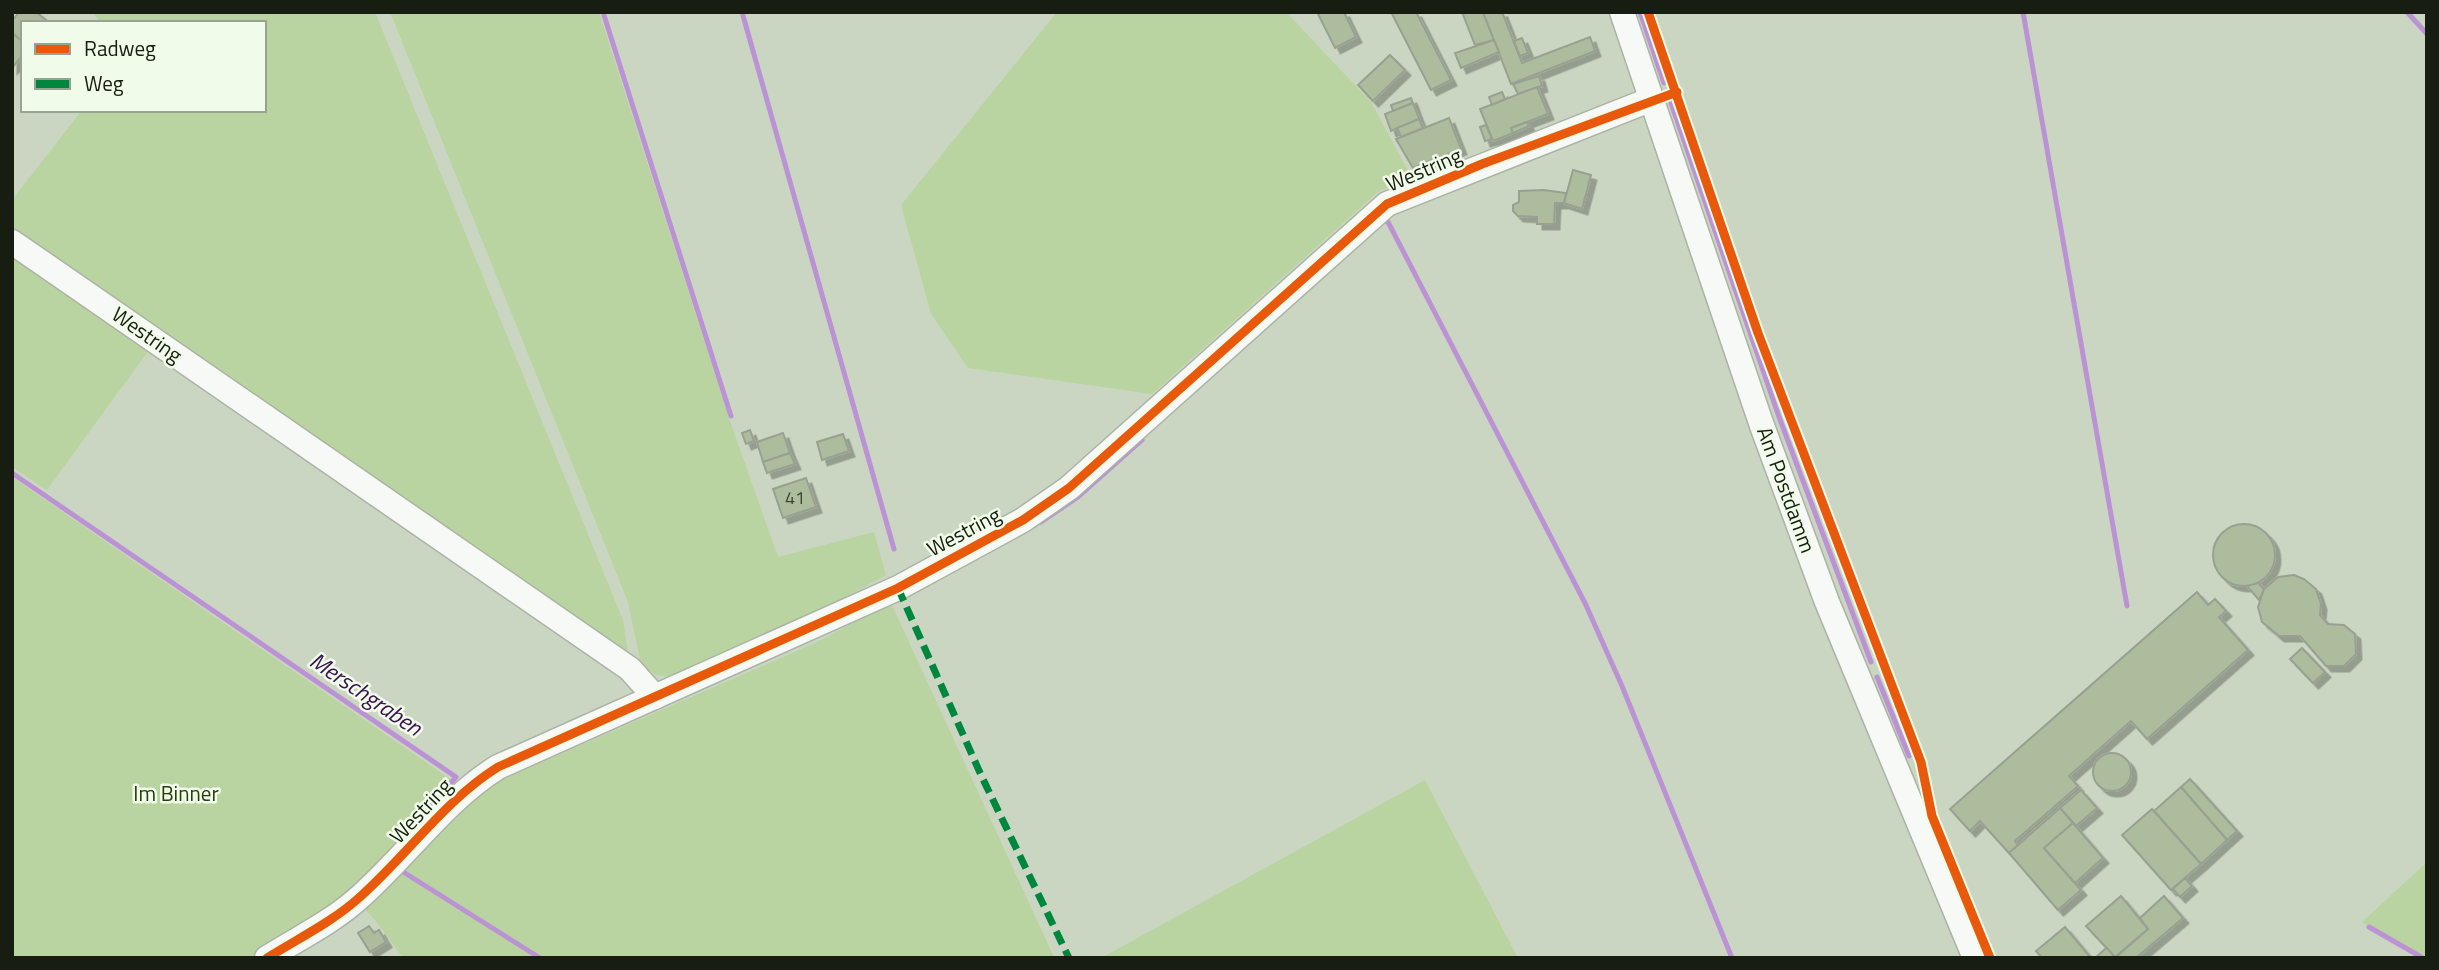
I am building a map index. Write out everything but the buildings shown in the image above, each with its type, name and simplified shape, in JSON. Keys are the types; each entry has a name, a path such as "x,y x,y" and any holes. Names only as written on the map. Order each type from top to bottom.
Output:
{"street":[{"name":"Am Postdamm","path":"1622,12 1761,423 1827,602 1975,958"},
{"name":"Westring","path":"267,958 352,904 406,853 460,794 498,767 898,588 1023,520 1069,488 1387,204 1651,99"},
{"name":"Westring","path":"12,242 630,668 655,697"}],"green space":[{"path":"92,12 375,12 623,620 629,660 12,231 12,200 80,112 266,112 266,21 99,21"},
{"path":"390,12 599,12 730,421 778,557 874,532 886,575 776,635 680,678 656,675 641,665 628,602"},
{"path":"1057,12 1286,12 1371,102 1412,178 1379,191 1152,394 968,368 931,314 901,205"},
{"path":"12,256 149,350 47,490 12,467"},
{"name":"Im Binner","path":"12,477 456,783 453,787 492,784 815,643 891,603 1053,955 1058,958 403,958 375,920 349,893 332,908 250,958 12,958"},
{"path":"1425,780 1518,958 1101,958"},
{"path":"2427,862 2427,957 2362,922"}],"waterway":[{"path":"603,12 731,416"},
{"path":"742,12 894,549"},
{"path":"1640,12 1664,83"},
{"path":"2023,12 2127,606"},
{"path":"2407,12 2427,34"},
{"path":"1671,103 1779,417 1871,662"},
{"path":"1383,222 1387,220 1585,603 1622,686 1732,958"},
{"path":"1041,522 1078,497 1142,440"},
{"name":"Merschgraben","path":"12,473 456,777 401,838"},
{"path":"1877,677 1909,756"},
{"name":"Merschgraben","path":"397,868 540,958"},
{"path":"2369,927 2423,958"}],"marked path":[{"path":"898,588 981,775 1069,958"}],"cycle path":[{"path":"1648,12 1758,333 1921,762 1932,816 1990,958"},
{"path":"267,958 351,905 461,795 498,767 898,588 1023,520 1069,488 1387,204 1482,164 1677,92"}]}
